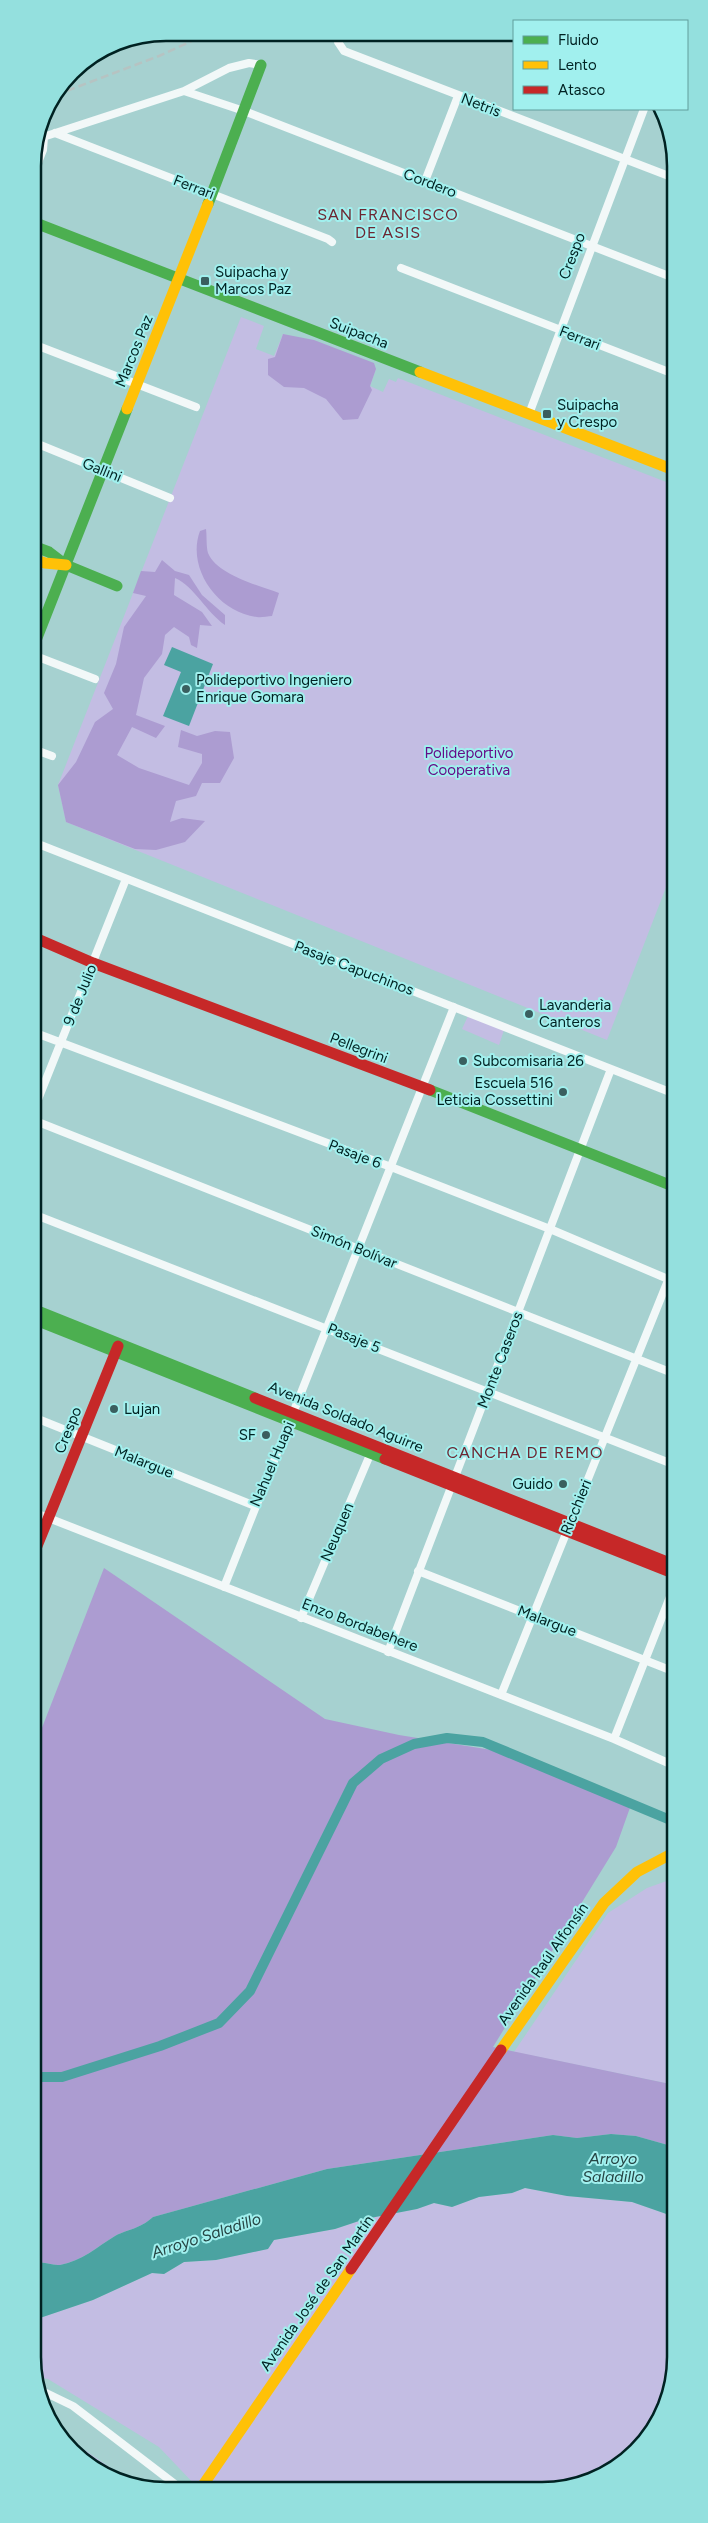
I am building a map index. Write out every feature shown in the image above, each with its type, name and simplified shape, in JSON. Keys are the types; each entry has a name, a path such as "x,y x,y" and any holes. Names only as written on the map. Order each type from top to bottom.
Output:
{"street":[{"name":"Netris","path":"338,42 344,51 667,175"},
{"path":"45,136 184,91 229,68 249,63 261,65"},
{"name":"Marcos Paz","path":"42,626 136,384 180,280 261,65"},
{"name":"Cordero","path":"184,91 244,111 667,275"},
{"path":"425,181 458,96"},
{"name":"Crespo","path":"529,414 644,110"},
{"name":"Ferrari","path":"55,133 332,242"},
{"name":"Suipacha","path":"42,226 667,467"},
{"name":"Ferrari","path":"401,268 667,371"},
{"path":"42,347 196,407"},
{"name":"Gallini","path":"42,446 170,498"},
{"path":"42,549 49,552 66,565 117,586"},
{"path":"42,562 66,565"},
{"path":"42,658 95,679"},
{"path":"42,752 52,756"},
{"name":"Pasaje Capuchinos","path":"42,845 667,1091"},
{"name":"9 de Julio","path":"42,1091 126,879"},
{"name":"Pellegrini","path":"42,941 93,963 422,1087 667,1184"},
{"name":"Nahuel Huapi","path":"224,1587 254,1506 292,1417 454,1007"},
{"name":"Pasaje 6","path":"42,1035 550,1229 666,1279"},
{"name":"Monte Caseros","path":"388,1652 611,1069"},
{"name":"Simón Bolívar","path":"42,1123 666,1371"},
{"name":"Pasaje 5","path":"42,1217 327,1327 666,1462"},
{"name":"Ricchieri","path":"501,1695 604,1437 666,1291"},
{"name":"Avenida Soldado Aguirre","path":"41,1313 117,1347 454,1482 568,1527 666,1562"},
{"name":"Avenida Soldado Aguirre","path":"41,1322 117,1347"},
{"name":"Crespo","path":"41,1536 117,1347"},
{"name":"Malargue","path":"41,1421 254,1506"},
{"name":"Neuquen","path":"301,1618 372,1449"},
{"name":"Enzo Bordabehere","path":"41,1515 501,1695 666,1762"},
{"name":"Avenida Soldado Aguirre","path":"568,1527 666,1570"},
{"name":"Malargue","path":"418,1571 666,1668"},
{"path":"614,1740 666,1606"},
{"name":"Avenida Raúl Alfonsín","path":"456,2114 604,1903 637,1872 666,1857"},
{"name":"Avenida José de San Martín","path":"205,2482 456,2114"},
{"path":"47,2394 73,2406 172,2482"}],"green space":[{"name":"Polideportivo Cooperativa","path":"241,317 264,326 256,349 274,356 283,334 376,369 370,386 383,392 389,379 396,382 398,378 667,482 667,886 607,1040 66,822 58,785"},
{"path":"468,1016 504,1030 499,1045 462,1029"},
{"path":"666,1881 666,2083 514,2052 608,1913 647,1888"},
{"path":"525,2188 567,2196 632,2202 666,2214 666,2365 660,2397 646,2426 630,2445 611,2461 582,2475 558,2481 542,2482 192,2482 159,2447 48,2379 43,2378 41,2357 41,2318 93,2300 152,2273 164,2274 184,2262 216,2260 267,2249 274,2240 335,2229 365,2219 417,2209 434,2203 452,2207 479,2197 512,2193"},
{"path":"80,2447 113,2470 90,2456"}],"shaded area":[{"path":"283,334 314,340 374,363 376,369 370,386 372,390 358,419 343,420 326,399 304,388 284,387 268,375 268,359 275,357"},
{"path":"206,529 208,553 220,568 240,579 279,593 272,616 259,617 243,614 218,598 202,573 198,559 197,545 200,531"},
{"path":"162,560 175,571 189,575 202,595 225,615 225,625 218,620 189,587 175,578 174,595 202,612 212,626 200,625 197,648 191,645 189,637 174,627 165,635 162,654 144,678 136,715 165,726 156,738 132,727 117,755 139,768 189,785 202,763 202,754 178,747 181,730 197,736 215,731 230,732 234,758 220,783 202,783 196,796 176,801 170,822 182,818 205,821 185,842 156,850 135,849 66,822 58,785 76,762 95,722 113,709 104,693 116,664 124,627 146,596 133,593 141,571 155,572"},
{"path":"104,1568 325,1719 399,1735 504,1752 632,1802 616,1847 493,2047 666,2083 666,2144 636,2136 611,2134 577,2138 553,2135 327,2169 153,2217 68,2263 60,2265 41,2263 41,1730"}],"water":[{"path":"172,647 213,664 189,726 163,716 181,672 164,665"},
{"name":"Arroyo Saladillo","path":"611,2134 636,2136 666,2144 666,2214 632,2202 567,2196 525,2188 512,2193 479,2197 452,2207 434,2203 417,2209 365,2219 335,2229 274,2240 268,2249 216,2260 184,2262 164,2274 152,2273 93,2300 41,2318 41,2263 60,2265 68,2263 89,2253 120,2233 138,2227 153,2217 327,2169 553,2135 577,2138"}],"waterway":[{"path":"41,2077 62,2077 160,2046 219,2023 250,1991 353,1783 381,1759 414,1744 447,1738 483,1742 666,1818"}],"railway":[{"path":"67,91 159,56 190,42"}],"traffic: fast":[{"path":"208,204 261,65"},
{"path":"42,225 420,372"},
{"path":"42,626 127,409"},
{"path":"42,549 49,552 66,565 117,586"},
{"path":"430,1090 667,1184"},
{"path":"41,1312 255,1398"},
{"path":"41,1322 385,1459"}],"traffic: slow":[{"path":"127,409 208,204"},
{"path":"420,372 667,467"},
{"path":"42,562 66,565"},
{"path":"501,2050 604,1903 637,1872 666,1857"},
{"path":"205,2482 351,2269"}],"traffic: jam":[{"path":"42,941 93,963 430,1090"},
{"path":"41,1535 118,1346"},
{"path":"255,1398 666,1562"},
{"path":"385,1459 666,1571"},
{"path":"351,2269 501,2050"}],"place":[{"name":"Suipacha y Marcos Paz","path":"205,281"},
{"name":"Suipacha y Crespo","path":"547,414"},
{"name":"Polideportivo Ingeniero Enrique Gomara","path":"186,689"},
{"name":"Lavanderìa Canteros","path":"529,1014"},
{"name":"Subcomisaria 26","path":"463,1061"},
{"name":"Escuela 516 Leticia Cossettini","path":"563,1092"},
{"name":"Lujan","path":"114,1409"},
{"name":"SF","path":"266,1435"},
{"name":"Guido","path":"563,1484"}],"district":[{"name":"SAN FRANCISCO DE ASIS","path":"388,223"},
{"name":"CANCHA DE REMO","path":"525,1452"}]}
